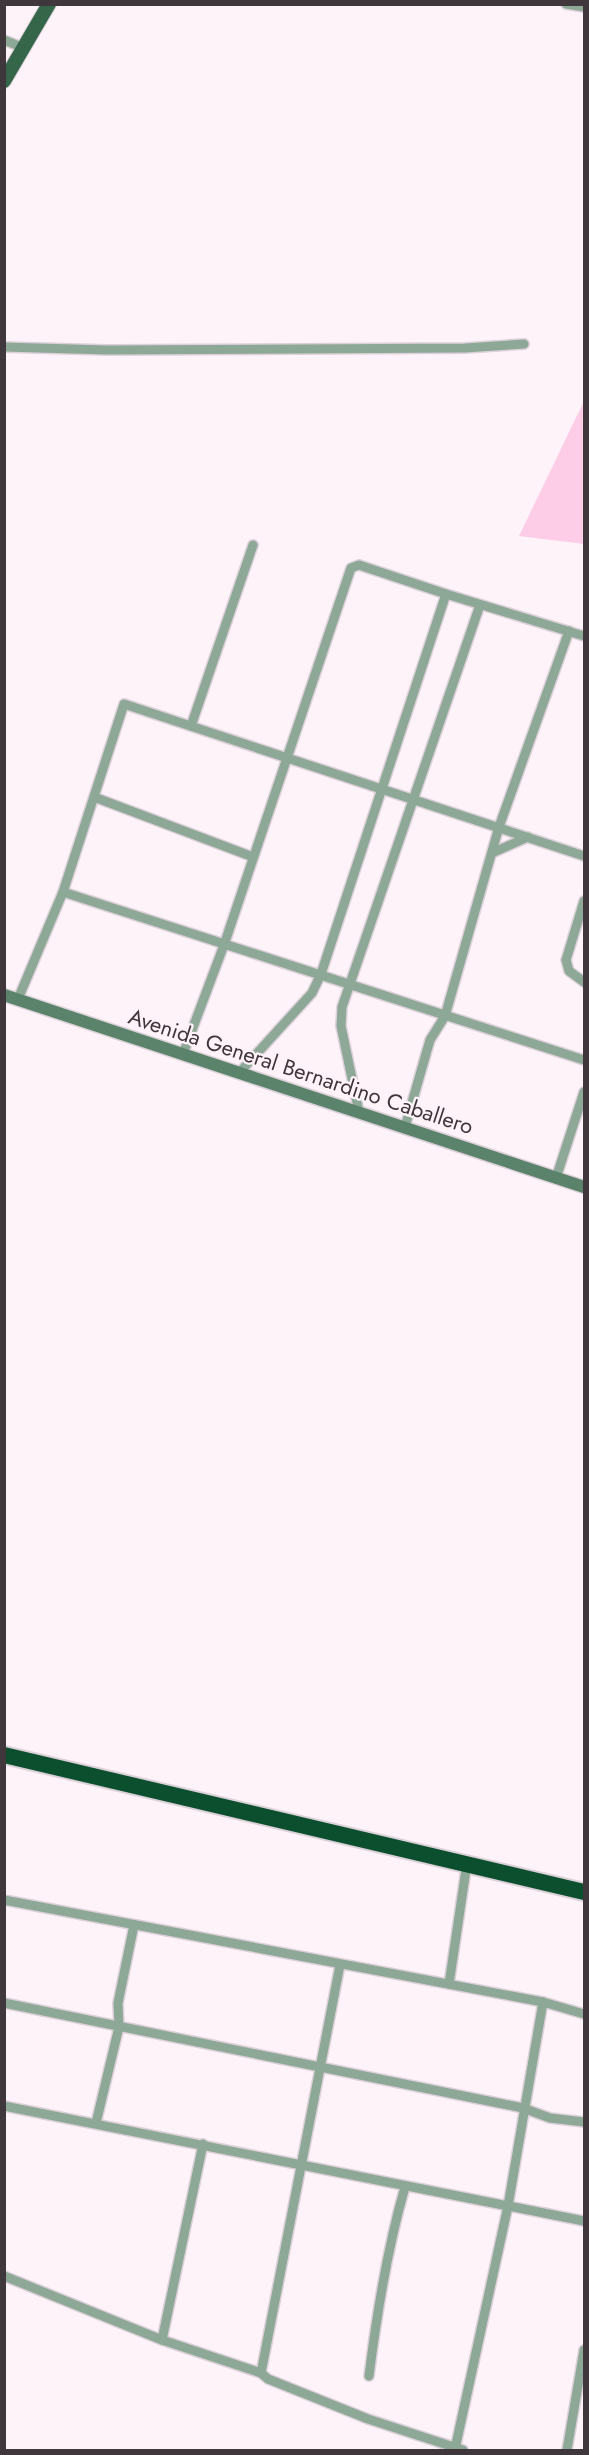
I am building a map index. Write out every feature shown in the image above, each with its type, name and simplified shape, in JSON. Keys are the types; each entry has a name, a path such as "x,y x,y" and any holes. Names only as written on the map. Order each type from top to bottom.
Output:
{"highway":[{"path":"4,1755 585,1892"}],"main road":[{"path":"4,81 50,4"},
{"name":"Avenida General Bernardino Caballero","path":"4,995 585,1187"}],"street":[{"path":"566,4 585,7"},
{"path":"4,40 24,48"},
{"path":"4,347 107,350 454,348 524,344"},
{"path":"191,726 253,545"},
{"path":"183,1054 224,945 351,568 360,565 480,605 585,636"},
{"path":"239,1073 312,993 321,974 446,594"},
{"path":"359,1112 341,1026 342,1007 348,983 480,605"},
{"path":"405,1127 430,1040 445,1016 499,827 569,631"},
{"path":"18,999 63,892 124,704 585,856"},
{"path":"94,797 253,857"},
{"path":"492,853 528,837"},
{"path":"63,892 585,1060"},
{"path":"585,902 566,960 569,971 585,982"},
{"path":"556,1178 585,1092"},
{"path":"449,1984 467,1863"},
{"path":"4,1900 543,2002 585,2014"},
{"path":"96,2123 119,2027 118,2003 134,1925"},
{"path":"261,2373 340,1965"},
{"path":"4,2276 162,2340 261,2373 268,2379 368,2419 459,2450 508,2206 543,2002"},
{"path":"4,2003 321,2065 523,2108 550,2118 585,2122"},
{"path":"4,2106 585,2221"},
{"path":"162,2340 202,2144"},
{"path":"369,2376 377,2310 392,2232 405,2187"},
{"path":"567,2451 585,2350"}],"shaded area":[{"path":"584,401 584,544 519,536"}]}
